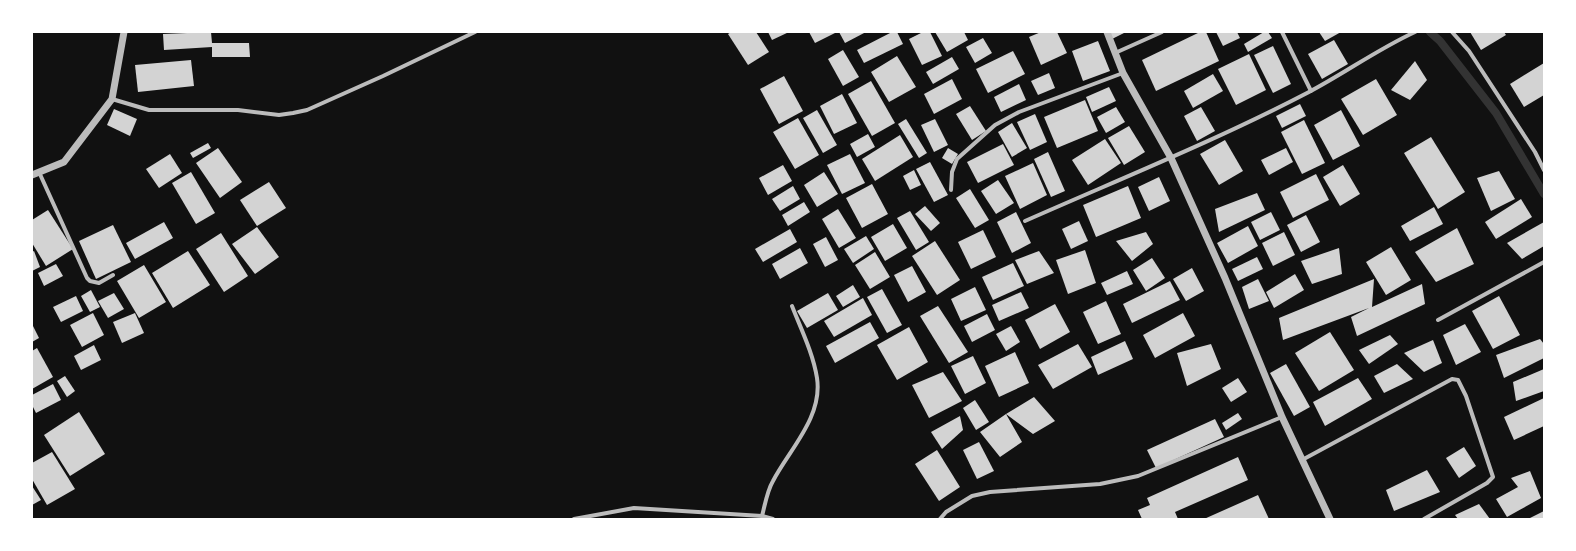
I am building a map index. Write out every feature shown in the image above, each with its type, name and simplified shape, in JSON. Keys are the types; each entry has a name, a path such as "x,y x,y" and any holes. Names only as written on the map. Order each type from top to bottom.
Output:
{"street":[{"path":"32,175 64,162 112,99 124,32"},
{"path":"112,99 149,110 238,110 279,115 293,113 307,110 475,32"},
{"path":"1107,32 1123,73 1171,158 1225,278 1282,417 1330,519"},
{"path":"1115,53 1162,32"},
{"path":"1282,32 1311,91"},
{"path":"1025,221 1171,158 1311,91 1394,41 1415,32"},
{"path":"1452,32 1469,51 1535,152 1544,170"},
{"path":"951,190 952,172 957,159 995,125 1019,112 1123,73"},
{"path":"39,172 87,278 90,281 99,283 113,275"},
{"path":"1438,320 1544,262"},
{"path":"762,516 772,482 807,425 815,403 817,380 812,357 792,306"},
{"path":"1302,460 1452,379 1458,380 1466,396 1492,477 1487,482 1424,519"},
{"path":"940,519 946,512 972,496 990,492 1100,484 1138,476 1282,417"},
{"path":"574,519 634,508 762,516 773,519"}],"building":[{"path":"211,32 212,43 249,43 250,57 212,57 212,47 164,50 163,34"},
{"path":"731,32 756,32 769,52 748,65 728,34"},
{"path":"768,32 789,32 772,40"},
{"path":"809,32 835,32 835,33 815,43"},
{"path":"839,32 866,32 845,43"},
{"path":"892,32 897,32 903,44 864,63 857,50"},
{"path":"923,32 930,32 942,56 922,65 909,39"},
{"path":"935,32 964,32 968,40 947,52"},
{"path":"1041,32 1057,32 1067,53 1041,65 1029,37"},
{"path":"1109,32 1126,32 1112,39"},
{"path":"1200,32 1206,32 1219,61 1156,91 1142,60"},
{"path":"1216,32 1237,32 1240,38 1223,46"},
{"path":"1264,32 1268,32 1272,38 1248,52 1244,44"},
{"path":"1319,32 1341,32 1325,41"},
{"path":"1470,32 1504,32 1506,35 1481,50"},
{"path":"983,38 992,53 975,63 966,47"},
{"path":"1334,40 1348,64 1322,79 1308,54"},
{"path":"1098,41 1110,71 1083,81 1072,51"},
{"path":"1273,46 1291,84 1273,93 1254,55"},
{"path":"843,50 859,77 843,86 828,59"},
{"path":"1013,51 1025,74 988,93 976,69"},
{"path":"1249,54 1266,90 1236,105 1218,69"},
{"path":"897,56 916,87 889,102 871,72"},
{"path":"952,57 959,69 933,84 926,72"},
{"path":"191,60 194,86 138,92 135,65"},
{"path":"1415,61 1427,80 1410,100 1391,90"},
{"path":"1544,63 1544,95 1524,107 1510,84"},
{"path":"1049,73 1055,88 1038,95 1031,81"},
{"path":"1213,74 1223,91 1193,108 1184,91"},
{"path":"784,76 803,111 779,124 760,89"},
{"path":"952,79 962,99 934,114 924,94"},
{"path":"1376,79 1397,115 1363,135 1341,99"},
{"path":"871,81 895,123 872,136 848,94"},
{"path":"1019,84 1026,100 1001,112 994,97"},
{"path":"1109,87 1116,101 1092,112 1086,97"},
{"path":"842,94 857,123 834,134 820,106"},
{"path":"1085,100 1098,131 1057,148 1044,117"},
{"path":"1300,104 1306,116 1282,128 1276,116"},
{"path":"970,106 986,131 972,140 956,114"},
{"path":"1116,107 1125,122 1106,133 1097,117"},
{"path":"1201,107 1215,131 1197,141 1184,116"},
{"path":"114,109 137,119 130,136 107,125"},
{"path":"817,110 837,145 823,153 803,118"},
{"path":"1341,110 1360,146 1333,160 1314,125"},
{"path":"1035,114 1047,142 1030,150 1017,122"},
{"path":"798,118 819,155 795,169 773,132"},
{"path":"906,119 927,153 919,158 898,124"},
{"path":"935,119 948,145 934,152 921,125"},
{"path":"1304,120 1325,163 1302,174 1281,132"},
{"path":"1012,123 1027,148 1012,157 998,132"},
{"path":"1129,126 1145,152 1124,165 1108,138"},
{"path":"868,134 875,147 857,157 850,144"},
{"path":"900,135 913,157 875,181 862,159"},
{"path":"1431,137 1465,192 1438,209 1404,153"},
{"path":"1105,139 1121,163 1088,185 1072,160"},
{"path":"1225,140 1243,171 1219,185 1200,154"},
{"path":"208,143 211,148 193,158 190,153"},
{"path":"1003,144 1014,165 978,183 967,162"},
{"path":"218,148 242,182 220,198 196,163"},
{"path":"948,148 958,154 952,164 942,158"},
{"path":"1286,148 1293,162 1269,175 1261,160"},
{"path":"1048,152 1065,191 1051,197 1034,159"},
{"path":"170,154 182,173 159,188 146,169"},
{"path":"850,154 865,183 842,194 827,165"},
{"path":"930,162 948,195 934,202 916,169"},
{"path":"1033,163 1047,195 1020,209 1005,176"},
{"path":"783,165 792,181 768,195 759,178"},
{"path":"1343,165 1360,194 1340,206 1323,177"},
{"path":"914,170 921,185 910,190 903,176"},
{"path":"1499,171 1515,199 1491,211 1477,178"},
{"path":"191,172 215,213 196,224 172,183"},
{"path":"824,172 838,194 817,207 804,185"},
{"path":"1316,174 1329,200 1293,218 1280,192"},
{"path":"1159,177 1170,201 1149,211 1138,187"},
{"path":"998,180 1014,203 996,214 981,191"},
{"path":"269,182 286,208 257,226 240,200"},
{"path":"872,184 888,214 862,228 846,198"},
{"path":"793,186 800,199 780,211 772,199"},
{"path":"1128,186 1141,218 1096,237 1083,205"},
{"path":"970,189 989,220 975,228 956,198"},
{"path":"1257,193 1265,210 1219,232 1215,209"},
{"path":"1521,199 1532,217 1496,239 1485,222"},
{"path":"804,202 810,212 788,226 782,215"},
{"path":"925,206 940,223 931,231 915,214"},
{"path":"1434,207 1443,224 1410,241 1401,226"},
{"path":"838,209 856,238 839,248 822,219"},
{"path":"48,210 73,249 46,266 32,243 32,220"},
{"path":"910,211 929,242 916,250 897,218"},
{"path":"1016,212 1031,243 1012,253 997,222"},
{"path":"1271,212 1280,230 1260,240 1251,222"},
{"path":"1306,215 1320,242 1301,252 1287,225"},
{"path":"1079,221 1088,241 1071,249 1062,229"},
{"path":"164,222 173,238 135,259 126,243"},
{"path":"1544,222 1544,246 1522,259 1507,243"},
{"path":"893,224 907,248 885,261 871,237"},
{"path":"113,225 131,262 96,279 79,241"},
{"path":"1248,226 1258,246 1228,263 1217,243"},
{"path":"257,227 279,257 255,274 232,244"},
{"path":"1457,228 1474,264 1436,282 1415,252"},
{"path":"790,229 797,242 763,262 755,249"},
{"path":"983,230 996,257 971,269 958,242"},
{"path":"1146,232 1153,244 1132,261 1116,241"},
{"path":"1284,232 1295,255 1273,266 1262,243"},
{"path":"221,233 248,276 224,292 196,249"},
{"path":"866,236 874,249 853,263 844,249"},
{"path":"826,237 838,260 825,267 813,244"},
{"path":"935,241 960,280 937,295 912,256"},
{"path":"1391,247 1411,280 1386,295 1366,262"},
{"path":"800,248 808,263 780,279 772,264"},
{"path":"1339,248 1342,274 1312,284 1301,261"},
{"path":"1085,250 1096,283 1068,294 1056,260"},
{"path":"34,251 40,267 32,271 32,252"},
{"path":"188,251 210,285 173,308 152,273"},
{"path":"1039,251 1054,273 1027,284 1015,260"},
{"path":"875,252 890,277 870,289 855,265"},
{"path":"1257,257 1263,269 1238,281 1232,269"},
{"path":"1152,258 1165,278 1146,291 1133,270"},
{"path":"1013,263 1024,286 993,300 982,277"},
{"path":"56,264 63,276 44,286 38,273"},
{"path":"144,265 166,302 139,318 117,281"},
{"path":"912,266 926,292 908,302 894,275"},
{"path":"1192,268 1204,291 1186,301 1173,279"},
{"path":"1127,271 1133,284 1107,295 1101,283"},
{"path":"1295,274 1304,290 1274,308 1266,292"},
{"path":"1258,279 1269,301 1249,309 1242,287"},
{"path":"1374,279 1372,307 1422,284 1425,304 1357,336 1351,317 1369,308 1283,340 1279,318"},
{"path":"1170,281 1180,300 1132,323 1123,304"},
{"path":"853,285 860,297 843,307 836,296"},
{"path":"975,287 986,310 961,321 951,299"},
{"path":"882,289 902,325 887,333 867,297"},
{"path":"91,290 100,307 90,312 81,296"},
{"path":"1021,292 1029,308 999,321 992,305"},
{"path":"114,293 124,309 108,318 98,301"},
{"path":"828,293 838,310 807,328 797,311"},
{"path":"76,296 83,311 61,322 53,307"},
{"path":"1499,296 1520,335 1493,349 1472,311"},
{"path":"863,298 872,315 834,337 824,321"},
{"path":"1106,301 1121,334 1098,344 1083,312"},
{"path":"1055,304 1070,332 1040,349 1025,320"},
{"path":"938,306 968,352 949,363 920,316"},
{"path":"93,313 104,335 82,347 70,325"},
{"path":"135,313 144,333 122,343 113,322"},
{"path":"1183,313 1195,336 1155,358 1143,335"},
{"path":"987,314 995,330 972,342 964,326"},
{"path":"870,322 879,338 835,363 826,346"},
{"path":"32,324 39,338 32,342"},
{"path":"1465,324 1481,352 1456,365 1443,335"},
{"path":"1011,326 1020,342 1006,351 996,334"},
{"path":"909,327 928,362 897,380 877,345"},
{"path":"1330,332 1354,370 1319,391 1295,353"},
{"path":"1390,335 1398,344 1369,364 1359,350"},
{"path":"1540,339 1544,344 1544,358 1504,378 1496,355"},
{"path":"1433,340 1442,363 1424,372 1404,353"},
{"path":"1125,341 1133,359 1098,375 1091,357"},
{"path":"1078,344 1092,367 1053,389 1038,365"},
{"path":"1211,344 1221,369 1187,386 1177,353"},
{"path":"94,345 101,360 81,370 74,356"},
{"path":"37,348 53,377 32,389 32,351"},
{"path":"1015,352 1029,383 999,397 985,366"},
{"path":"973,356 986,383 965,394 951,366"},
{"path":"1286,364 1310,407 1294,416 1270,373"},
{"path":"1397,364 1413,379 1384,393 1374,376"},
{"path":"1544,369 1544,391 1516,401 1513,382"},
{"path":"943,372 962,401 929,418 912,385"},
{"path":"65,376 75,391 67,397 57,381"},
{"path":"1238,378 1247,392 1231,402 1222,388"},
{"path":"1358,378 1372,399 1325,426 1313,402"},
{"path":"53,384 61,400 36,413 32,405 32,395"},
{"path":"1034,397 1055,421 1033,434 1006,414"},
{"path":"1544,398 1544,426 1514,440 1504,417"},
{"path":"975,400 989,422 976,430 963,408"},
{"path":"79,412 105,454 70,476 44,435"},
{"path":"1238,413 1242,419 1226,430 1222,423"},
{"path":"1006,414 1022,442 1000,457 980,432"},
{"path":"960,416 963,430 942,449 931,432"},
{"path":"1215,419 1224,437 1156,468 1147,450"},
{"path":"979,442 994,471 977,479 963,450"},
{"path":"1464,447 1476,466 1459,478 1446,458"},
{"path":"937,450 960,487 939,501 915,464"},
{"path":"52,452 75,489 47,505 32,479 32,463"},
{"path":"1238,457 1248,480 1175,512 1178,519 1142,519 1138,510 1150,505 1147,498"},
{"path":"1427,470 1440,492 1394,511 1386,490"},
{"path":"1530,471 1541,498 1507,517 1496,499 1518,487 1511,478"},
{"path":"32,486 41,500 32,505"},
{"path":"1258,495 1269,519 1204,519"},
{"path":"1479,504 1490,519 1458,519 1455,515"},
{"path":"1544,511 1544,519 1528,519"}],"waterway":[{"path":"1430,32 1440,41 1496,113 1544,194"}]}
